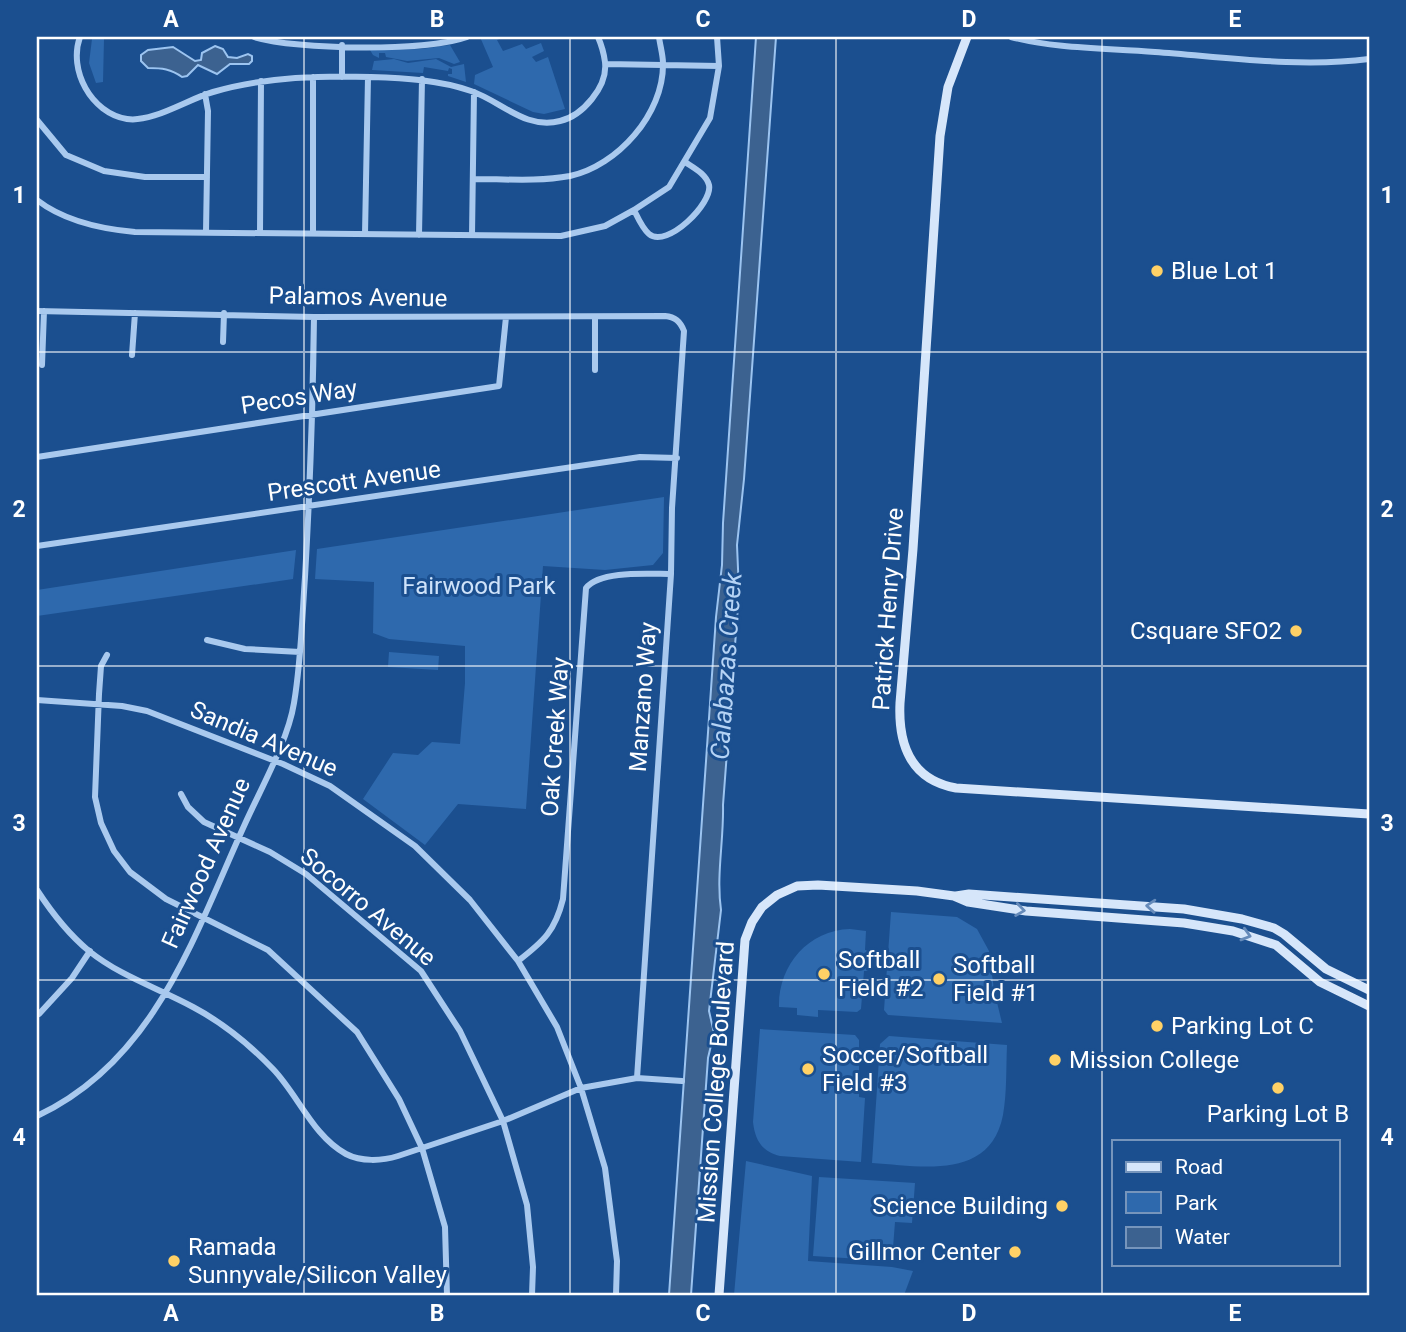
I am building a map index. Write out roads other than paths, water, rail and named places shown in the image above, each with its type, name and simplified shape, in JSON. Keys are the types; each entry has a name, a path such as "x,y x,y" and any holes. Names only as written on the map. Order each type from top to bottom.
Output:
{"street":[{"path":"80,37 77,69 81,82 94,99 125,119 140,119 205,94 261,81 368,77 422,79 474,92 524,118 541,123 560,121 578,114 588,104 603,79 606,64 598,37"},
{"path":"254,37 342,46 458,40 467,37"},
{"path":"315,37 315,45"},
{"path":"368,46 369,37"},
{"path":"473,179 555,178 589,171 621,150 645,121 659,88 663,65 659,37"},
{"path":"37,200 52,211 104,229 135,232 561,236 605,226 669,187 685,162 710,118 719,66 716,37"},
{"name":"Patrick Henry Drive","path":"967,37 948,88 940,136 913,549 900,703 900,727 907,754 925,775 956,788 1369,814"},
{"path":"1010,37 1048,45 1270,60 1325,62 1369,59"},
{"path":"342,46 342,77"},
{"path":"606,64 719,66"},
{"path":"313,77 313,233"},
{"path":"365,234 368,77"},
{"path":"419,235 422,79"},
{"path":"260,233 261,81"},
{"path":"472,235 474,92"},
{"path":"205,94 208,111 206,232"},
{"path":"37,120 66,155 104,171 145,177 207,177"},
{"path":"634,210 640,223 655,237 671,234 682,227 708,197 710,189 704,176 685,162"},
{"path":"41,311 42,365"},
{"name":"Palamos Avenue","path":"41,311 314,317 665,316 678,321"},
{"path":"132,355 135,313"},
{"path":"223,342 224,313"},
{"name":"Fairwood Avenue","path":"37,1116 85,1087 149,1022 204,916 292,714 300,652 310,507 314,317"},
{"name":"Pecos Way","path":"37,457 499,386 506,317"},
{"path":"595,317 595,370"},
{"name":"Manzano Way","path":"637,1078 671,574 672,508 684,331 678,321"},
{"name":"Prescott Avenue","path":"37,547 640,457 677,458"},
{"name":"Oak Creek Way","path":"518,961 554,928 563,899 586,588 593,581 620,575 671,574"},
{"path":"207,640 245,649 300,652"},
{"path":"107,655 101,666 98,704 96,797 101,823 114,851 130,872 166,899 268,950 357,1032 399,1099 422,1148 445,1227 447,1295"},
{"name":"Sandia Avenue","path":"37,700 147,711 274,760 330,786 415,846 470,900 518,961 557,1027 581,1088 605,1168 617,1261 616,1295"},
{"name":"Socorro Avenue","path":"181,794 188,807 204,822 270,852 306,874 421,971 460,1031 503,1121 527,1205 533,1267 532,1295"},
{"name":"Mission College Boulevard","path":"719,1295 744,948 747,933 756,914 777,895 797,886 808,885 1174,908 1242,919 1274,928 1326,969 1369,990"},
{"path":"37,890 61,925 90,951 124,974 166,993 224,1025 250,1047 275,1071 322,1134 347,1155 383,1160 503,1121 581,1088 637,1078 681,1081"},
{"name":"Mission College Boulevard","path":"954,896 968,902 1026,911 1184,923 1233,931 1276,945 1320,982 1369,1006"},
{"path":"39,1014 72,978 90,951"}],"water":[{"name":"Calabazas Creek","path":"756,37 776,37 737,545 739,592 723,805 719,884 721,910 709,1011 714,1033 708,1058 691,1295 669,1295 716,617 722,565"},
{"path":"215,46 223,49 228,57 237,58 248,54 252,56 252,61 249,64 230,64 217,74 198,65 187,76 182,77 166,69 148,68 141,61 141,55 148,50 173,47 195,61 201,60 202,53"}],"place":[{"name":"Blue Lot 1","path":"1157,271"},
{"name":"Csquare SFO2","path":"1296,631"},
{"name":"Softball Field #2","path":"824,974"},
{"name":"Softball Field #1","path":"939,979"},
{"name":"Parking Lot C","path":"1157,1026"},
{"name":"Mission College","path":"1055,1060"},
{"name":"Soccer/Softball Field #3","path":"808,1069"},
{"name":"Parking Lot B","path":"1278,1088"},
{"name":"Science Building","path":"1062,1206"},
{"name":"Gillmor Center","path":"1015,1252"},
{"name":"Ramada Sunnyvale/Silicon Valley","path":"174,1261"}],"park label":[{"name":"Fairwood Park","path":"479,586"}]}
